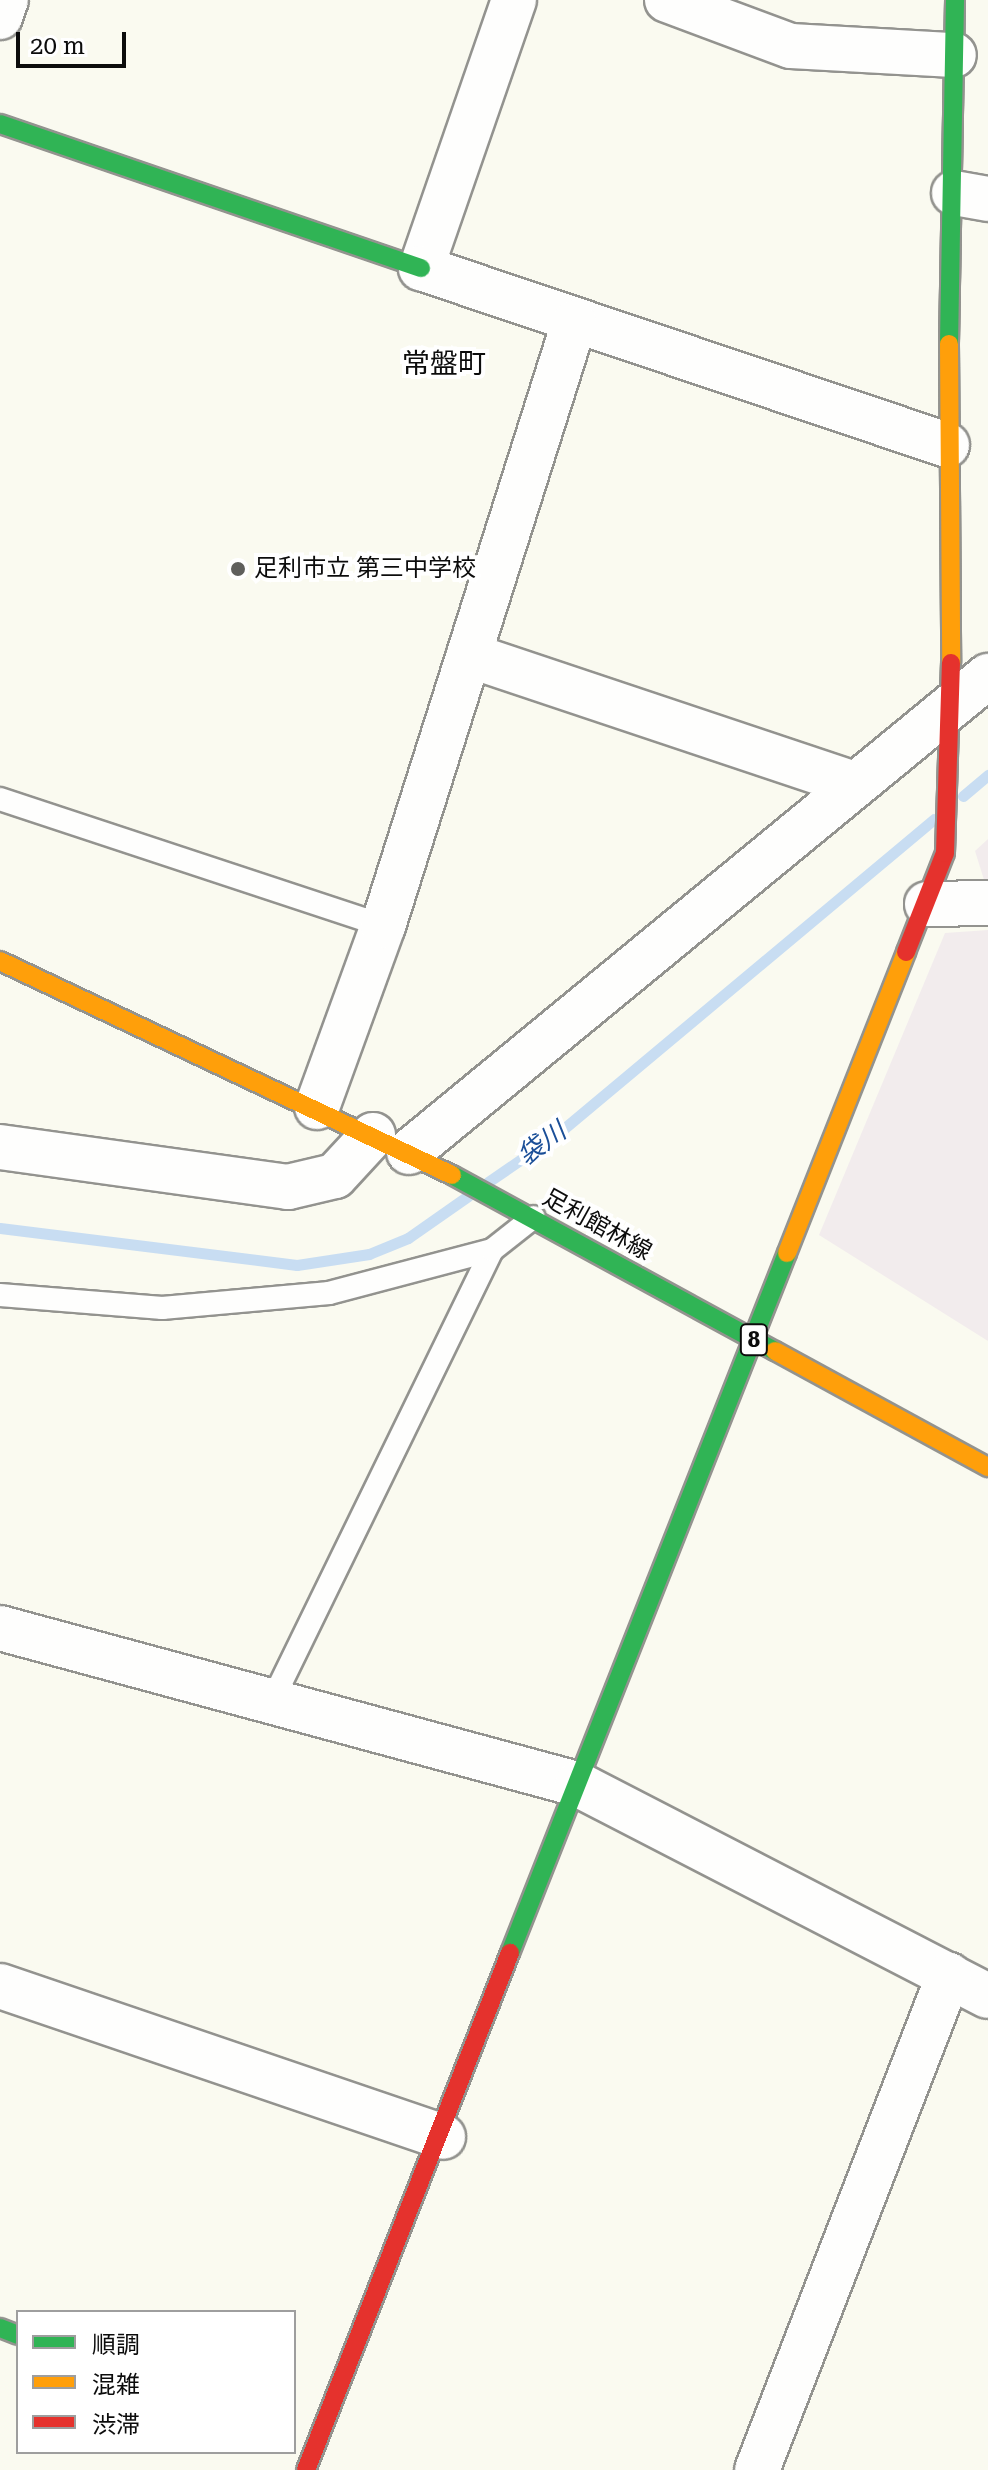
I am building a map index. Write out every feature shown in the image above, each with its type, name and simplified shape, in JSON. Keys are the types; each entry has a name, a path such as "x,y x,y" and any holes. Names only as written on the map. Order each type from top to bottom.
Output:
{"street":[{"path":"0,17 6,0"},
{"path":"421,268 514,0"},
{"path":"667,0 791,46 954,55"},
{"path":"334,2470 304,2460 443,2137 749,1337 927,904 945,853 952,726 947,445 971,196 954,55 955,0"},
{"path":"0,124 574,323 947,445"},
{"path":"317,1107 383,926 574,323"},
{"path":"469,655 854,784"},
{"path":"0,1147 288,1187 335,1176 402,1149 854,784 952,726 988,676"},
{"path":"927,904 988,903"},
{"name":"足利館林線","path":"0,961 317,1107 528,1213 988,1467"},
{"path":"0,1628 577,1784 988,1996"},
{"path":"757,2470 949,1975"},
{"path":"0,1986 443,2137"}],"lane":[{"path":"0,799 383,926"},
{"path":"272,1701 492,1250 528,1213"},
{"path":"0,1295 162,1308 329,1293 492,1250"}],"shaded area":[{"path":"988,839 988,882 985,883 975,851"},
{"path":"988,930 988,1341 819,1235 945,933"}],"waterway":[{"name":"袋川","path":"963,796 988,775"},
{"name":"袋川","path":"488,1182 555,1136 934,819"},
{"name":"袋川","path":"0,1228 297,1265 369,1254 408,1238 468,1196"}],"traffic: fast":[{"path":"949,344 955,0"},
{"path":"0,124 421,268"},
{"path":"452,1175 775,1351"},
{"path":"510,1953 787,1253"},
{"path":"0,2328 16,2334"}],"traffic: slow":[{"path":"949,344 951,663"},
{"path":"787,1253 906,952"},
{"path":"0,961 452,1175"},
{"path":"775,1351 988,1467"}],"traffic: jam":[{"path":"906,952 945,853 951,663"},
{"path":"306,2470 510,1953"}],"place":[{"name":"足利市立 第三中学校","path":"238,569"}],"district":[{"name":"常盤町","path":"444,364"}]}
